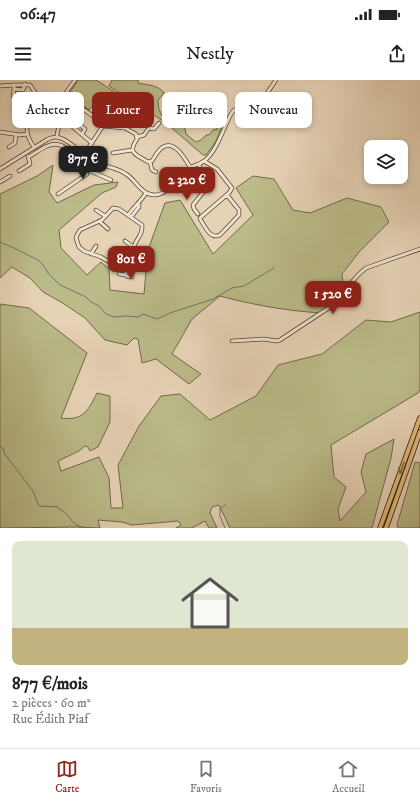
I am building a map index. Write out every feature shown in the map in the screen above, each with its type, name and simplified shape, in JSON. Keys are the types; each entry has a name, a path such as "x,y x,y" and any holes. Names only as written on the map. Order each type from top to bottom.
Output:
{"highway":[{"path":"380,528 420,418"},
{"path":"386,528 420,432"}],"street":[{"path":"66,92 75,80"},
{"path":"0,169 34,147 53,137 58,137 84,154 132,178 146,193 155,195 167,190 184,171 204,161 212,152 234,110 263,99 276,80"},
{"path":"14,89 23,90 25,84"},
{"path":"0,86 25,84 31,86 35,92"},
{"path":"14,85 14,92"},
{"path":"82,134 85,129 73,122 72,127 92,143"},
{"path":"132,150 137,137 144,135 149,128 154,129 159,122"},
{"path":"28,128 28,139 34,147"},
{"path":"57,135 58,128"},
{"path":"81,158 103,128"},
{"path":"123,128 127,129 137,137"},
{"path":"0,132 16,135 27,134"},
{"path":"9,147 15,143 16,135"},
{"path":"29,157 51,144 60,145 81,158 87,168 96,174 111,180"},
{"path":"150,162 165,146 172,146 180,153 190,167"},
{"path":"113,153 132,150"},
{"path":"132,150 150,162 152,170 156,172"},
{"path":"159,151 163,154"},
{"path":"19,171 30,164 29,157 26,152"},
{"path":"204,161 217,169 231,186 231,190 228,195 200,219 214,237 218,237 239,215 239,210 228,195"},
{"path":"198,214 193,205 209,183 202,175 199,164"},
{"path":"87,168 87,174"},
{"path":"58,194 87,174 96,174"},
{"path":"1,182 10,176"},
{"path":"129,216 138,207 146,193"},
{"path":"116,208 119,209 129,216 142,225 142,228 141,235 134,246 134,257 132,261 124,268 118,267 101,257 84,251 79,246 77,242 77,235 80,230 99,221 111,210 116,208"},
{"path":"96,210 105,216"},
{"path":"99,221 108,229"},
{"path":"76,227 80,230"},
{"path":"125,241 134,246"},
{"path":"91,254 96,246"},
{"path":"232,341 264,339 280,340 330,307 366,268 420,249"},
{"path":"126,275 127,266"},
{"path":"119,274 132,277"}],"shaded area":[{"path":"78,80 96,80 115,92 92,92 92,107 89,110 84,106 84,92 70,92"},
{"path":"112,80 138,80 138,83 159,88 163,92 158,100 162,120 154,115 154,92 118,92 109,86"},
{"path":"172,128 185,128 186,134 196,142 201,140 206,135 209,135 214,129 216,130 217,128 221,128 216,141 206,155 203,155"},
{"path":"53,165 49,192 57,203 94,185 118,182 116,187 102,193 59,230 61,248 87,275 101,262 109,269 110,290 144,294 148,250 165,203 180,200 213,254 253,215 236,188 253,176 274,179 293,210 310,213 347,198 381,207 389,222 359,252 342,274 343,288 322,313 271,307 220,296 192,319 172,354 201,374 189,384 156,359 142,363 138,339 134,338 127,345 105,340 85,318 43,292 30,278 12,267 0,278 0,194 37,176"},
{"path":"0,304 29,308 87,353 61,418 68,419 80,416 91,405 97,393 110,396 110,422 98,447 90,451 88,447 85,446 79,451 58,461 61,471 99,457 109,478 111,508 123,508 118,465 139,426 161,396 180,394 210,420 256,396 278,365 322,354 366,320 391,322 420,312 420,390 418,393 331,445 334,477 346,487 338,509 340,521 366,492 361,472 366,454 394,439 391,458 372,528 230,528 219,505 212,507 210,513 217,528 209,528 205,521 192,528 176,528 181,525 178,521 132,525 122,522 98,520 100,528 0,528"},
{"path":"415,462 420,463 420,528 398,528 397,525"}],"waterway":[{"path":"0,242 38,260 60,285 86,297 91,302 99,306 106,314 114,317 138,317 143,314 157,319 170,313 213,299 232,288 244,286 274,268"},
{"path":"0,447 4,449 4,453 33,491 39,506 58,507 75,524 85,528"},
{"path":"225,528 220,516 220,508 226,505"}]}
